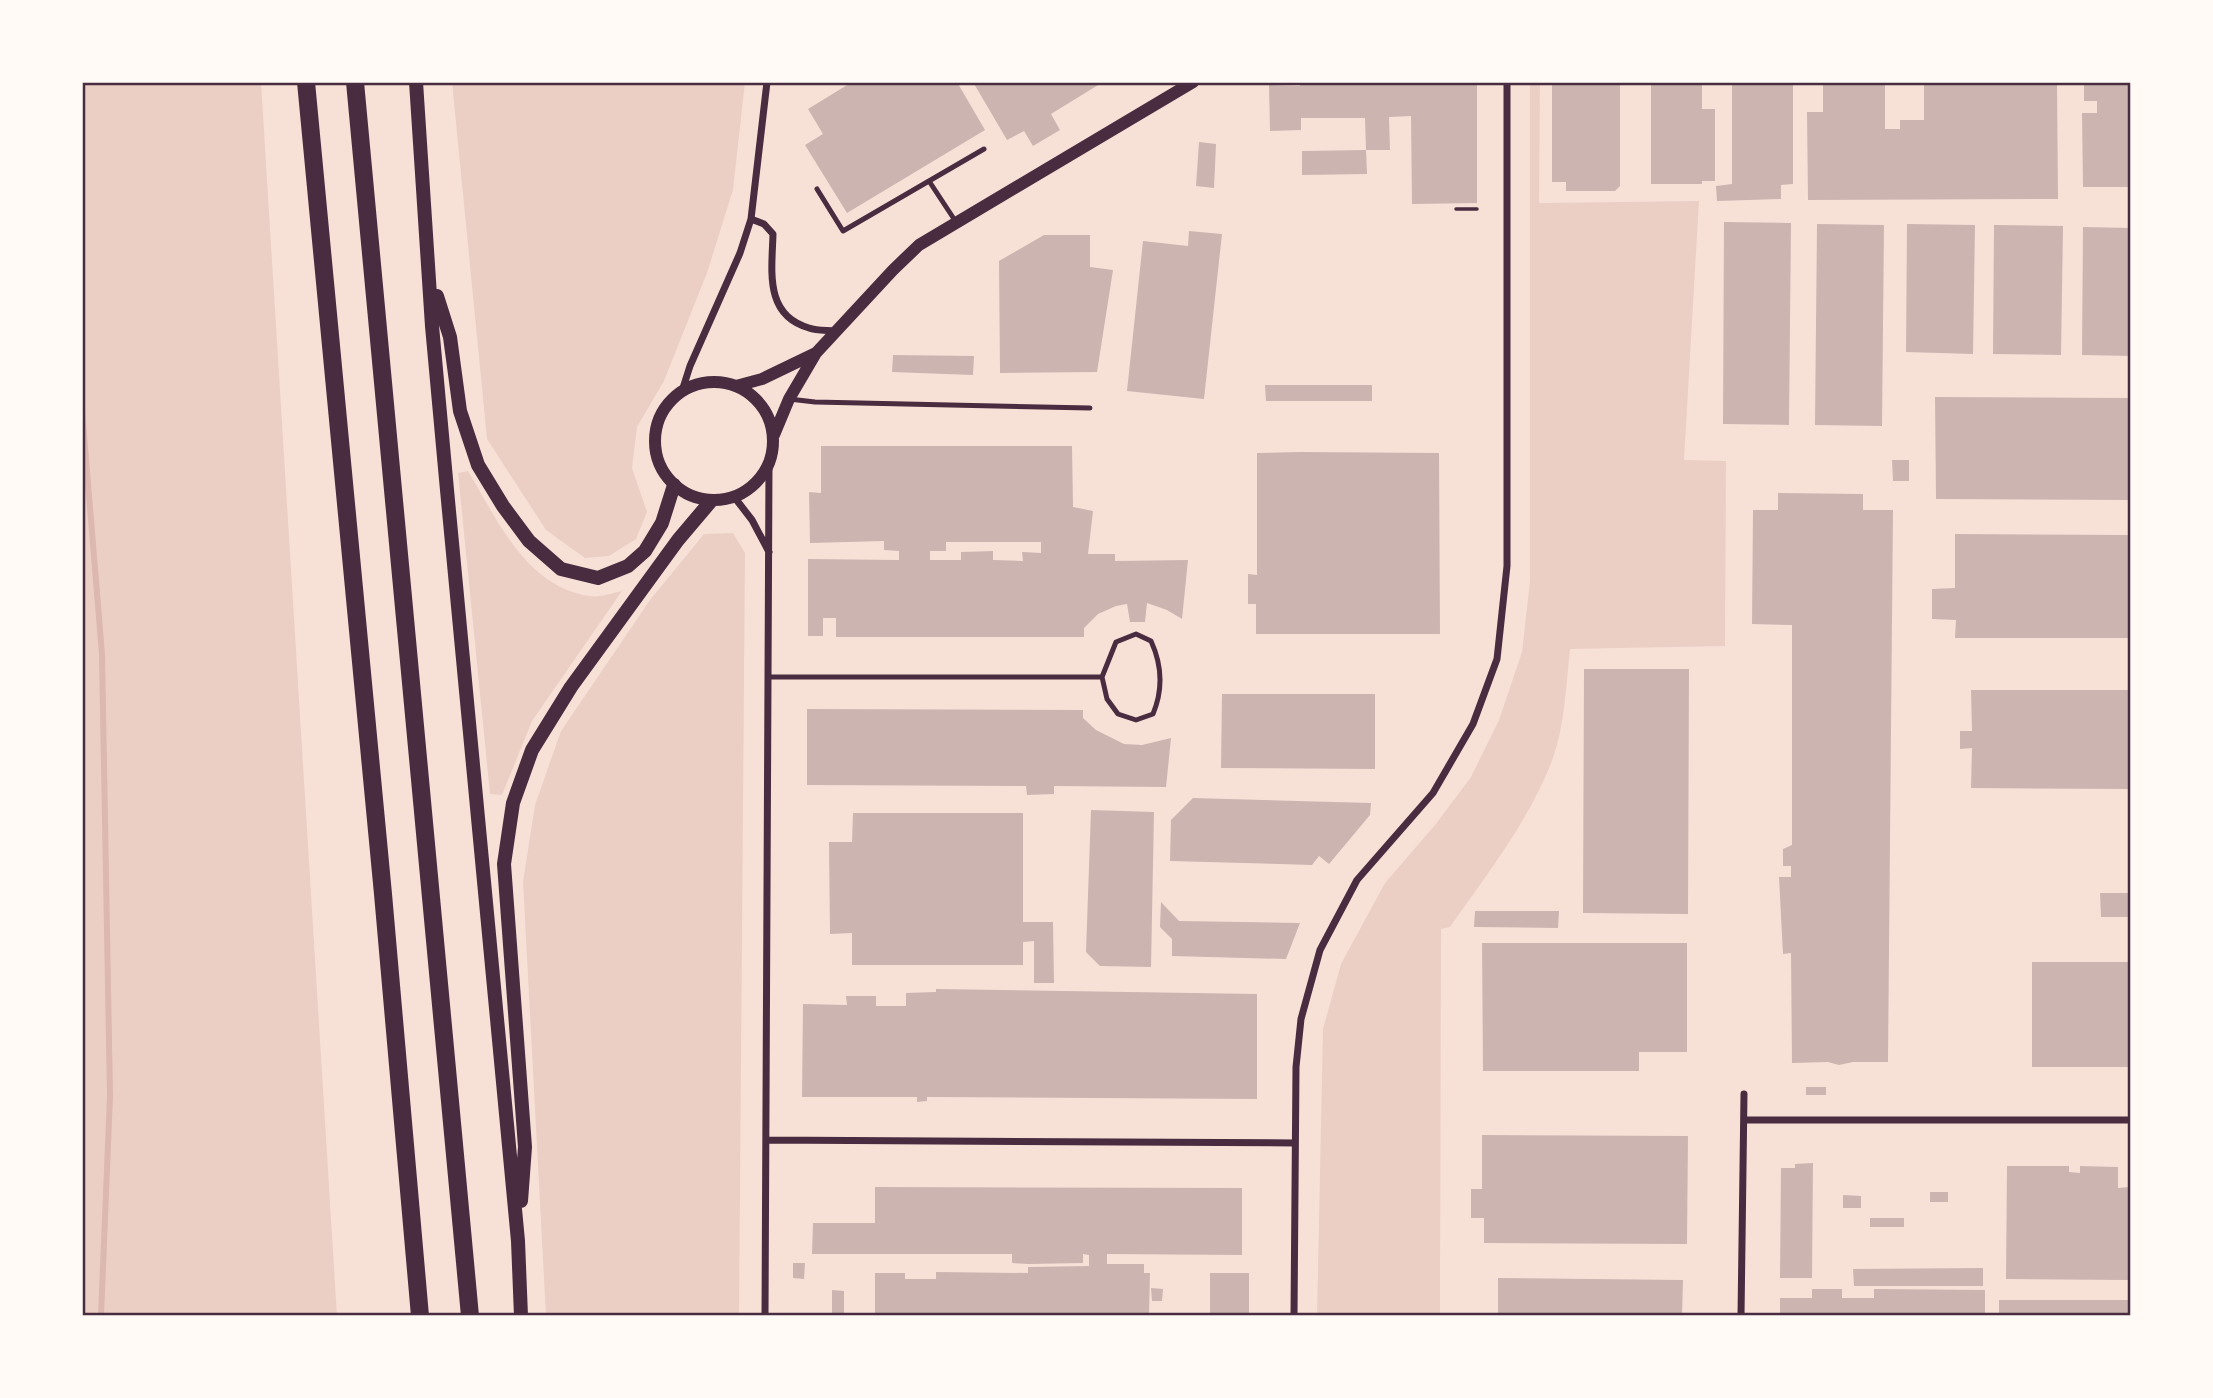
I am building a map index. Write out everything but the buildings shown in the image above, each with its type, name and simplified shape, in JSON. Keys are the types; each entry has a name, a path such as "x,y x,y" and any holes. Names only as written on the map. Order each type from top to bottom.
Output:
{"highway":[{"path":"306,82 420,1316"},
{"path":"355,82 470,1316"}],"main road":[{"path":"416,82 447,490 518,1241 521,1316"},
{"path":"430,275 450,337 460,411 478,465 529,541 561,569 598,578 628,566 645,551 662,523 674,485"},
{"path":"518,1241 525,1147 504,864 513,803 532,750 571,687 678,540 711,501"}],"street":[{"path":"682,391 690,366 740,253 751,219 767,82"},
{"path":"774,435 789,399 816,353 919,245 1193,82"},
{"path":"1294,1316 1296,1067 1301,1019 1320,950 1357,880 1433,793 1473,724 1497,659 1507,566 1507,82"},
{"path":"751,219 764,224 773,234 773,289 778,306 788,319 810,329 837,331"},
{"path":"736,386 771,375 816,353"},
{"path":"718,382 736,386 762,405 769,419 774,435 774,450 769,464 761,479 735,498 711,501 691,497 674,485 662,471 656,454 655,436 659,418 668,403 682,391 699,384 718,382"},
{"path":"765,1316 769,464"},
{"path":"735,498 752,520 770,553"},
{"path":"1741,1316 1744,1094"},
{"path":"1745,1120 2131,1120"},
{"path":"766,1140 1295,1143"}],"lane":[{"path":"817,189 843,231 984,149"},
{"path":"929,181 956,222"},
{"path":"789,399 815,402 1090,408"},
{"path":"1136,634 1151,641 1159,659 1160,698 1153,714 1136,720 1118,715 1107,699 1102,677 1116,642 1136,634"},
{"path":"770,677 1102,677"}],"path":[{"path":"1456,209 1477,209"}],"shaded area":[{"path":"82,82 261,82 337,1316 82,1316"},
{"path":"452,82 745,82 733,190 707,273 664,381 637,427 632,468 647,512 636,539 609,556 585,558 546,530 487,439"},
{"path":"1530,82 1540,82 1539,203 1699,201 1684,460 1726,461 1725,646 1570,649 1560,734 1542,783 1493,867 1450,927 1441,929 1440,1316 1317,1316 1323,1029 1341,964 1385,883 1435,825 1471,777 1499,720 1522,652 1530,581"},
{"path":"468,471 516,548 548,579 567,590 589,596 622,591 532,721 502,795 490,794 458,473"},
{"path":"733,533 745,553 739,1316 546,1316 523,882 535,805 561,731 650,600 704,534"}],"waterway":[{"path":"82,410 102,654 110,1096 101,1316"}]}
